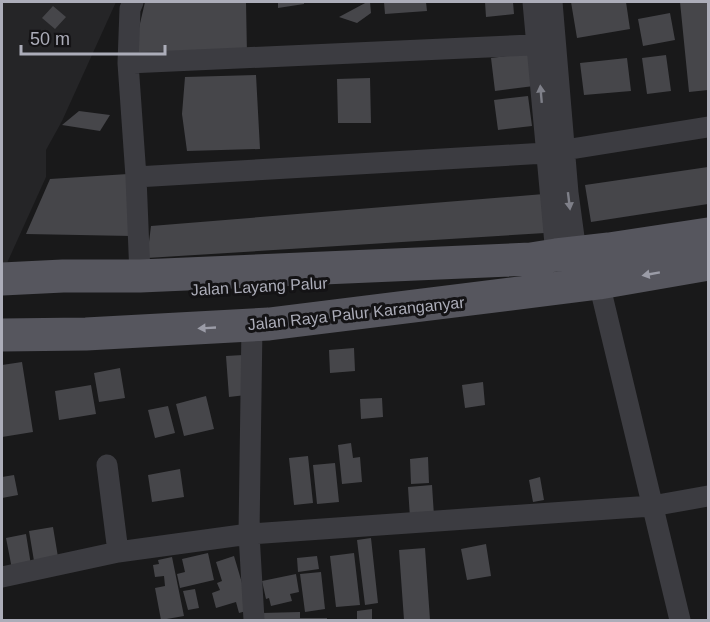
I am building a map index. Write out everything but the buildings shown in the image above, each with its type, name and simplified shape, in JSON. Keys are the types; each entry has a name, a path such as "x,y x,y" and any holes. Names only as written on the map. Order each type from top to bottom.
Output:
{"main road":[{"path":"2,279 140,276 531,259 708,234"},
{"name":"Jalan Layang Palur","path":"2,314 53,314 305,292 484,268 515,260"},
{"name":"Jalan Raya Palur Karanganyar","path":"2,335 86,334 252,325 511,295 599,283 708,264"},
{"name":"Jalan Layang Palur","path":"2,294 75,296 473,289 511,295"}],"street":[{"path":"133,2 130,9 128,63 140,276"},
{"path":"533,2 546,45 566,254"},
{"path":"546,45 552,2"},
{"path":"128,63 546,45"},
{"path":"136,177 555,151 708,127"},
{"path":"599,283 680,621"},
{"path":"252,325 249,534 255,621"},
{"path":"106,465 118,552"},
{"path":"2,577 118,552 249,534 652,506 708,496"}],"shaded area":[{"path":"2,2 116,2 62,121 46,150 46,177 7,263 2,263"}]}
